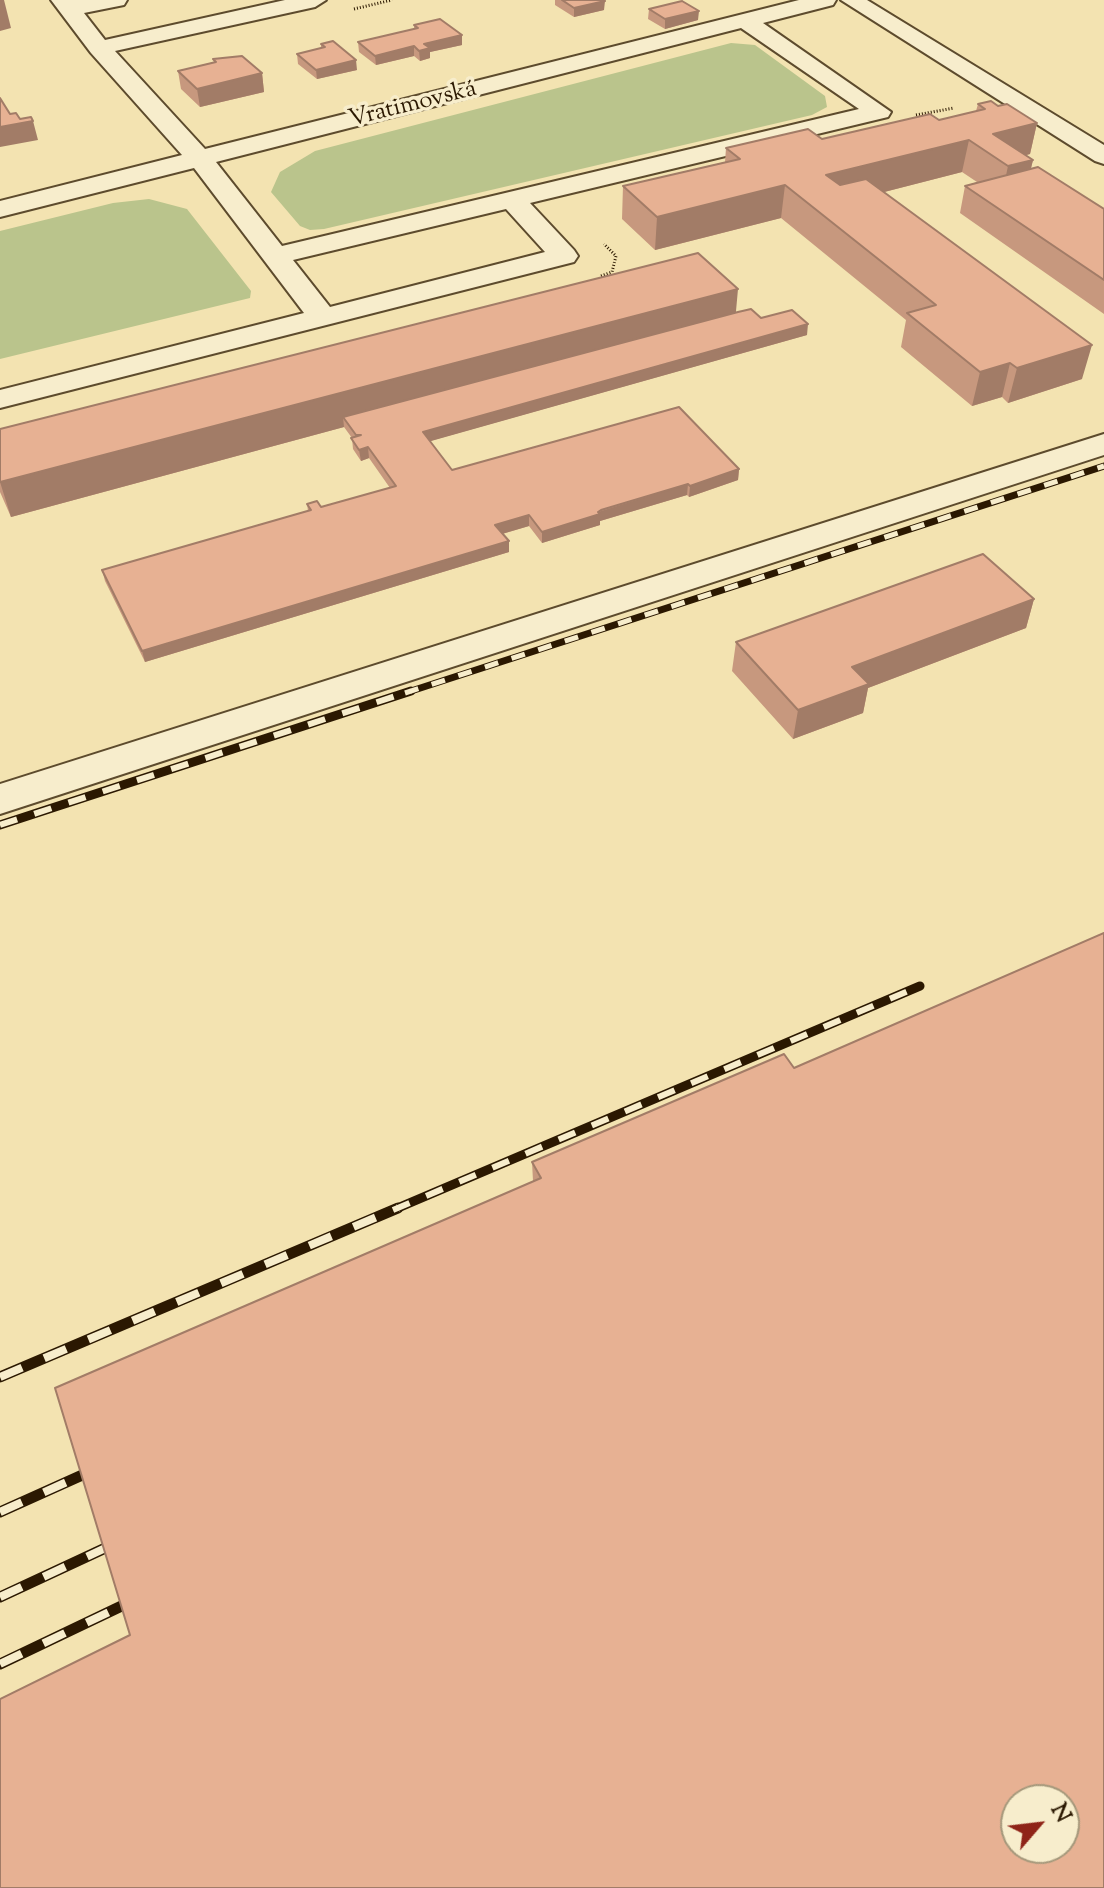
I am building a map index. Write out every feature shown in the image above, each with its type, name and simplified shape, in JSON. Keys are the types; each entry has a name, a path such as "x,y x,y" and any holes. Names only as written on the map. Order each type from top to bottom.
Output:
{"street":[{"path":"66,5 116,0"},
{"path":"99,48 315,0"},
{"name":"Vratimovská","path":"0,209 825,0"},
{"path":"852,0 1104,156"},
{"path":"66,5 99,48 201,160 322,316"},
{"path":"275,256 879,112 745,21"},
{"path":"0,399 564,256 512,200"},
{"path":"0,799 1104,444"}],"path":[{"path":"347,10 392,0"},
{"path":"914,116 957,107"}],"green space":[{"path":"731,43 755,45 825,96 827,107 812,115 324,229 310,230 300,226 271,192 280,172 315,151"},
{"path":"149,199 187,209 251,291 250,298 0,359 0,231 113,203"}],"building":[{"path":"562,0 604,0 605,1 574,8"},
{"path":"682,1 699,11 665,19 649,9"},
{"path":"440,19 462,35 424,44 430,48 419,51 414,46 375,56 358,42 418,28 414,25"},
{"path":"333,41 356,60 316,70 297,54 325,47 321,44"},
{"path":"242,56 262,73 197,89 178,71 216,62 213,59"},
{"path":"0,98 10,114 16,113 20,119 31,117 33,121 0,127"},
{"path":"991,101 998,106 1007,104 1037,123 993,134 1033,160 1008,166 969,140 826,175 840,185 866,179 1092,345 1017,368 1010,363 980,372 907,313 936,305 785,185 657,217 623,186 740,159 726,148 808,129 822,139 930,114 939,120 985,109 978,104"},
{"path":"1038,167 1104,209 1104,280 965,186"},
{"path":"698,253 738,289 0,482 0,429"},
{"path":"751,309 761,318 792,310 808,324 423,432 452,470 679,407 739,469 601,510 598,512 600,514 542,532 529,515 495,525 509,541 142,651 102,570 311,510 307,504 317,501 321,507 396,486 368,447 359,450 351,438 361,435 356,435 343,417"},
{"path":"983,554 1034,599 852,667 869,684 798,710 736,642"},
{"path":"1104,933 1104,1888 0,1888 0,1699 130,1635 55,1388 541,1178 532,1162 784,1054 794,1068"}],"railway":[{"path":"405,693 1104,466"},
{"path":"0,825 411,691"},
{"path":"393,1210 920,986"},
{"path":"0,1377 398,1208"},
{"path":"0,1512 89,1472"},
{"path":"0,1597 114,1544"},
{"path":"0,1664 132,1601"}]}
